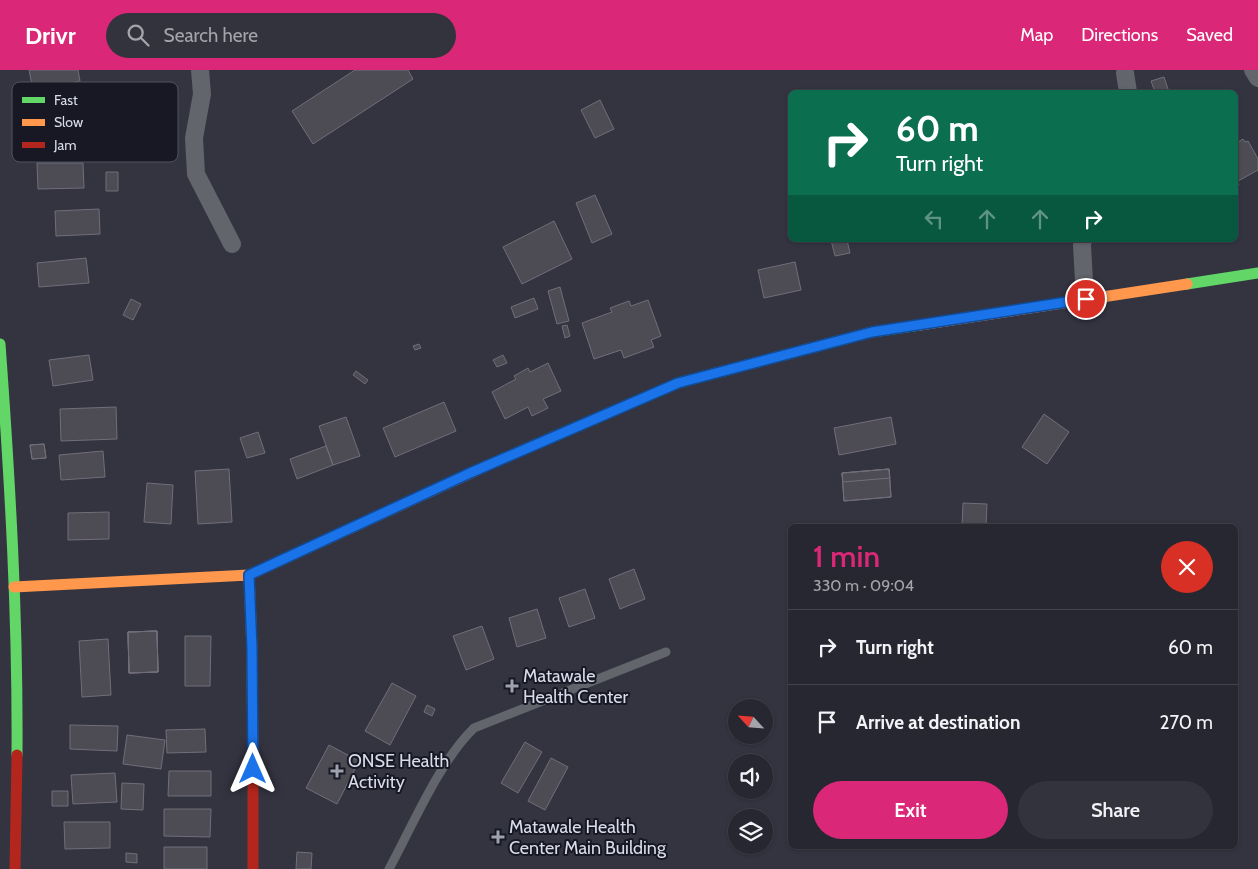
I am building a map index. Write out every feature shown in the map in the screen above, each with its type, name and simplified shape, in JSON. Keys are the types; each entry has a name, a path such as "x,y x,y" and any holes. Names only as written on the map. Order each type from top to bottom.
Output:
{"street":[{"path":"200,70 202,94 194,138 196,174 232,244"},
{"path":"1253,70 1258,78"},
{"path":"1125,73 1128,90"},
{"path":"1083,242 1086,299"},
{"path":"14,587 249,575 470,473 678,383 872,332 1258,273"},
{"path":"0,344 10,480 14,587 17,765 15,869"},
{"path":"249,575 252,649 253,869"}],"lane":[{"path":"389,869 454,752 474,728 666,652"}],"building":[{"path":"29,70 78,70 80,81 75,82 31,82"},
{"path":"355,70 408,70 413,79 313,144 292,111"},
{"path":"1164,77 1168,90 1154,90 1151,81"},
{"path":"600,100 614,129 595,138 581,110"},
{"path":"1243,139 1245,142 1248,141 1258,159 1258,170 1238,181 1238,142"},
{"path":"37,163 83,163 84,188 38,189"},
{"path":"106,172 118,172 118,191 106,191"},
{"path":"595,195 612,234 592,243 576,203"},
{"path":"99,209 100,234 56,236 55,211"},
{"path":"554,221 572,259 522,284 503,247"},
{"path":"832,242 847,242 850,253 835,256"},
{"path":"86,258 89,283 39,287 37,263"},
{"path":"795,262 801,290 764,298 758,270"},
{"path":"560,287 569,321 557,324 548,291"},
{"path":"534,298 538,309 515,318 511,307"},
{"path":"131,299 141,304 133,320 123,315"},
{"path":"648,300 661,336 651,340 654,347 624,358 621,350 594,359 582,323 612,312 610,308 629,301 631,306"},
{"path":"567,325 570,336 565,338 562,326"},
{"path":"419,344 421,348 415,350 413,346"},
{"path":"89,355 93,380 53,386 49,360"},
{"path":"503,355 507,363 497,367 493,360"},
{"path":"548,363 561,391 543,399 548,408 532,416 528,407 505,419 492,392 516,379 514,376 528,368 530,372"},
{"path":"356,371 368,380 365,384 353,375"},
{"path":"444,402 456,431 395,457 383,428"},
{"path":"116,407 117,439 61,441 60,409"},
{"path":"1044,414 1069,432 1047,464 1022,447"},
{"path":"346,417 360,456 333,465 319,426"},
{"path":"891,417 896,444 839,455 834,428"},
{"path":"258,432 265,453 247,458 240,438"},
{"path":"44,444 46,458 32,459 30,445"},
{"path":"44,444 46,458 32,459 30,445"},
{"path":"326,446 333,465 297,479 290,459"},
{"path":"103,451 105,477 61,480 59,455"},
{"path":"229,469 232,522 198,524 195,471"},
{"path":"889,469 890,478 843,482 842,473"},
{"path":"889,469 891,497 844,501 842,473"},
{"path":"889,469 891,497 844,501 842,473"},
{"path":"147,483 173,485 171,524 144,522"},
{"path":"963,503 987,504 986,524 962,524"},
{"path":"109,512 109,539 68,540 68,513"},
{"path":"634,569 645,599 620,609 609,579"},
{"path":"585,589 595,618 569,627 559,598"},
{"path":"537,609 546,638 517,647 509,618"},
{"path":"482,626 494,659 466,670 453,636"},
{"path":"157,631 158,672 129,673 128,632"},
{"path":"157,631 158,672 129,673 128,632"},
{"path":"157,631 158,672 129,673 128,632"},
{"path":"157,631 158,672 129,673 128,632"},
{"path":"185,636 211,636 210,686 185,686"},
{"path":"108,639 111,695 82,697 79,641"},
{"path":"392,683 416,696 390,745 365,731"},
{"path":"427,705 435,709 432,716 424,712"},
{"path":"70,725 118,726 117,751 70,749"},
{"path":"205,729 206,752 167,753 166,730"},
{"path":"127,735 165,740 161,769 123,764"},
{"path":"525,742 542,752 518,793 501,783"},
{"path":"329,745 359,761 337,804 306,788"},
{"path":"551,758 568,767 545,810 528,801"},
{"path":"169,771 211,771 211,796 168,796"},
{"path":"115,773 117,802 73,804 71,775"},
{"path":"122,783 144,784 143,810 121,809"},
{"path":"52,791 68,791 68,806 52,806"},
{"path":"164,809 211,809 210,837 164,836"},
{"path":"64,822 110,822 110,848 65,849"},
{"path":"164,847 207,847 207,869 164,869"},
{"path":"297,852 312,853 311,869 296,869"},
{"path":"126,853 137,854 137,863 126,862"}],"traffic: fast":[{"path":"1187,284 1258,273"},
{"path":"486,466 678,383 872,332 920,325"},
{"path":"0,344 13,550 17,755"}],"traffic: slow":[{"path":"920,325 1187,284"},
{"path":"249,575 486,466"},
{"path":"14,587 249,575 252,649 253,777"}],"traffic: jam":[{"path":"15,869 17,755"},
{"path":"253,777 253,869"}],"place":[{"name":"Matawale Health Center","path":"512,686"},
{"name":"ONSE Health Activity","path":"337,771"},
{"name":"Matawale Health Center Main Building","path":"498,837"}],"route":[{"path":"253,769 249,575 470,473 678,383 872,332 1086,299"}]}
